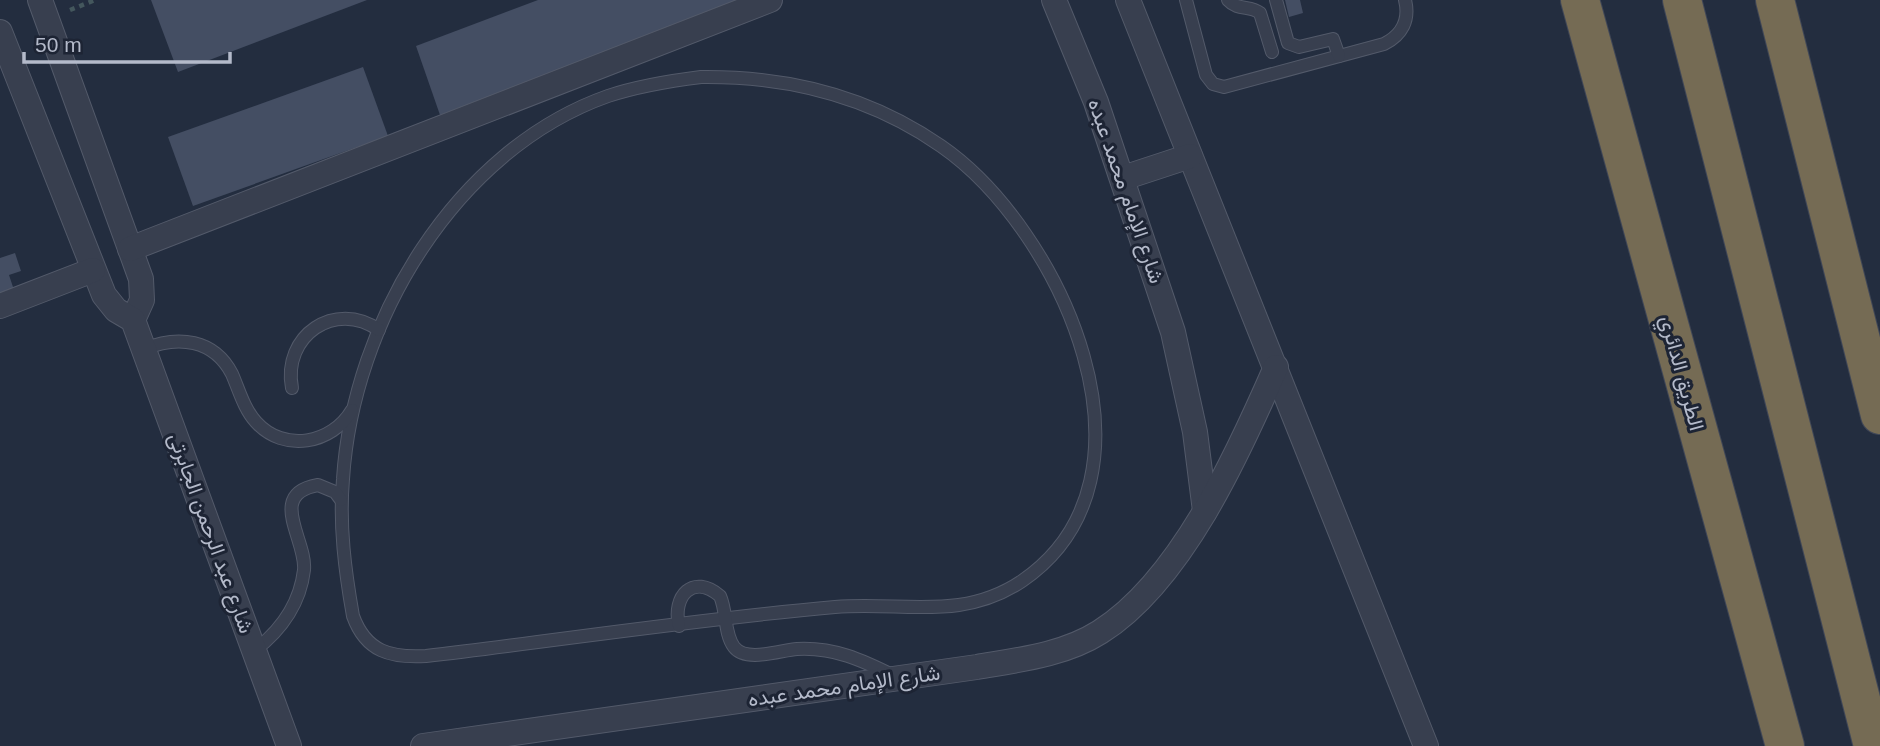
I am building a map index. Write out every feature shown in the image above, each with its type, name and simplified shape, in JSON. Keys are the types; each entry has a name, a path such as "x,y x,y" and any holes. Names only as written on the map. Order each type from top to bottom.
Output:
{"highway":[{"name":"الطريق الدائري","path":"1580,0 1785,746"},
{"path":"1682,0 1873,746"},
{"path":"1775,0 1877,396"}],"street":[{"path":"40,0 130,249 142,290 142,300 133,320"},
{"path":"130,249 770,0"},
{"name":"شارع الإمام محمد عبده","path":"1054,0 1096,102 1173,332 1186,382 1205,511"},
{"path":"1128,0 1426,746"},
{"name":"شارع عبد الرحمن الجابرتى","path":"0,32 93,270 109,303 133,320 289,746"},
{"path":"1123,178 1190,156"},
{"path":"0,306 93,270"},
{"name":"شارع الإمام محمد عبده","path":"423,746 1019,660 1060,650 1099,633 1131,609 1205,511 1253,419 1276,367"}],"lane":[{"path":"1186,0 1206,75 1219,86 1374,47 1399,34 1407,16 1405,0"},
{"path":"1228,0 1237,7 1254,9 1260,13 1272,52"},
{"path":"1276,0 1287,43 1299,47 1333,39 1339,56"},
{"path":"712,77 798,84 829,91 889,115 935,142 969,167 1015,215 1052,272 1077,333 1091,398 1093,464 1081,510 1070,531 1031,574 1000,593 979,601 932,609 884,605 834,607 426,656 386,654 365,639 353,616 344,558 341,500 345,452 354,406 379,330 396,294 432,237 496,163 549,125 607,97 638,87 712,77"},
{"path":"292,388 290,377 293,354 298,343 314,327 347,317 370,323 379,330"},
{"path":"144,349 177,340 190,341 214,352 231,372 257,423 266,431 290,441 303,442 328,435 339,427 354,406"},
{"path":"254,651 285,620 302,579 304,561 291,516 295,498 301,491 318,485 335,492 341,500"},
{"path":"679,626 678,601 689,589 706,587 720,596 732,643 743,654 830,650 863,660 899,678"}],"building":[{"path":"151,0 367,0 178,72"},
{"path":"538,0 742,0 440,115 416,46"},
{"path":"1285,0 1300,0 1303,13 1289,17"},
{"path":"363,67 388,136 193,206 168,137"},
{"path":"15,253 21,271 9,275 14,290 0,295 0,258"}]}
